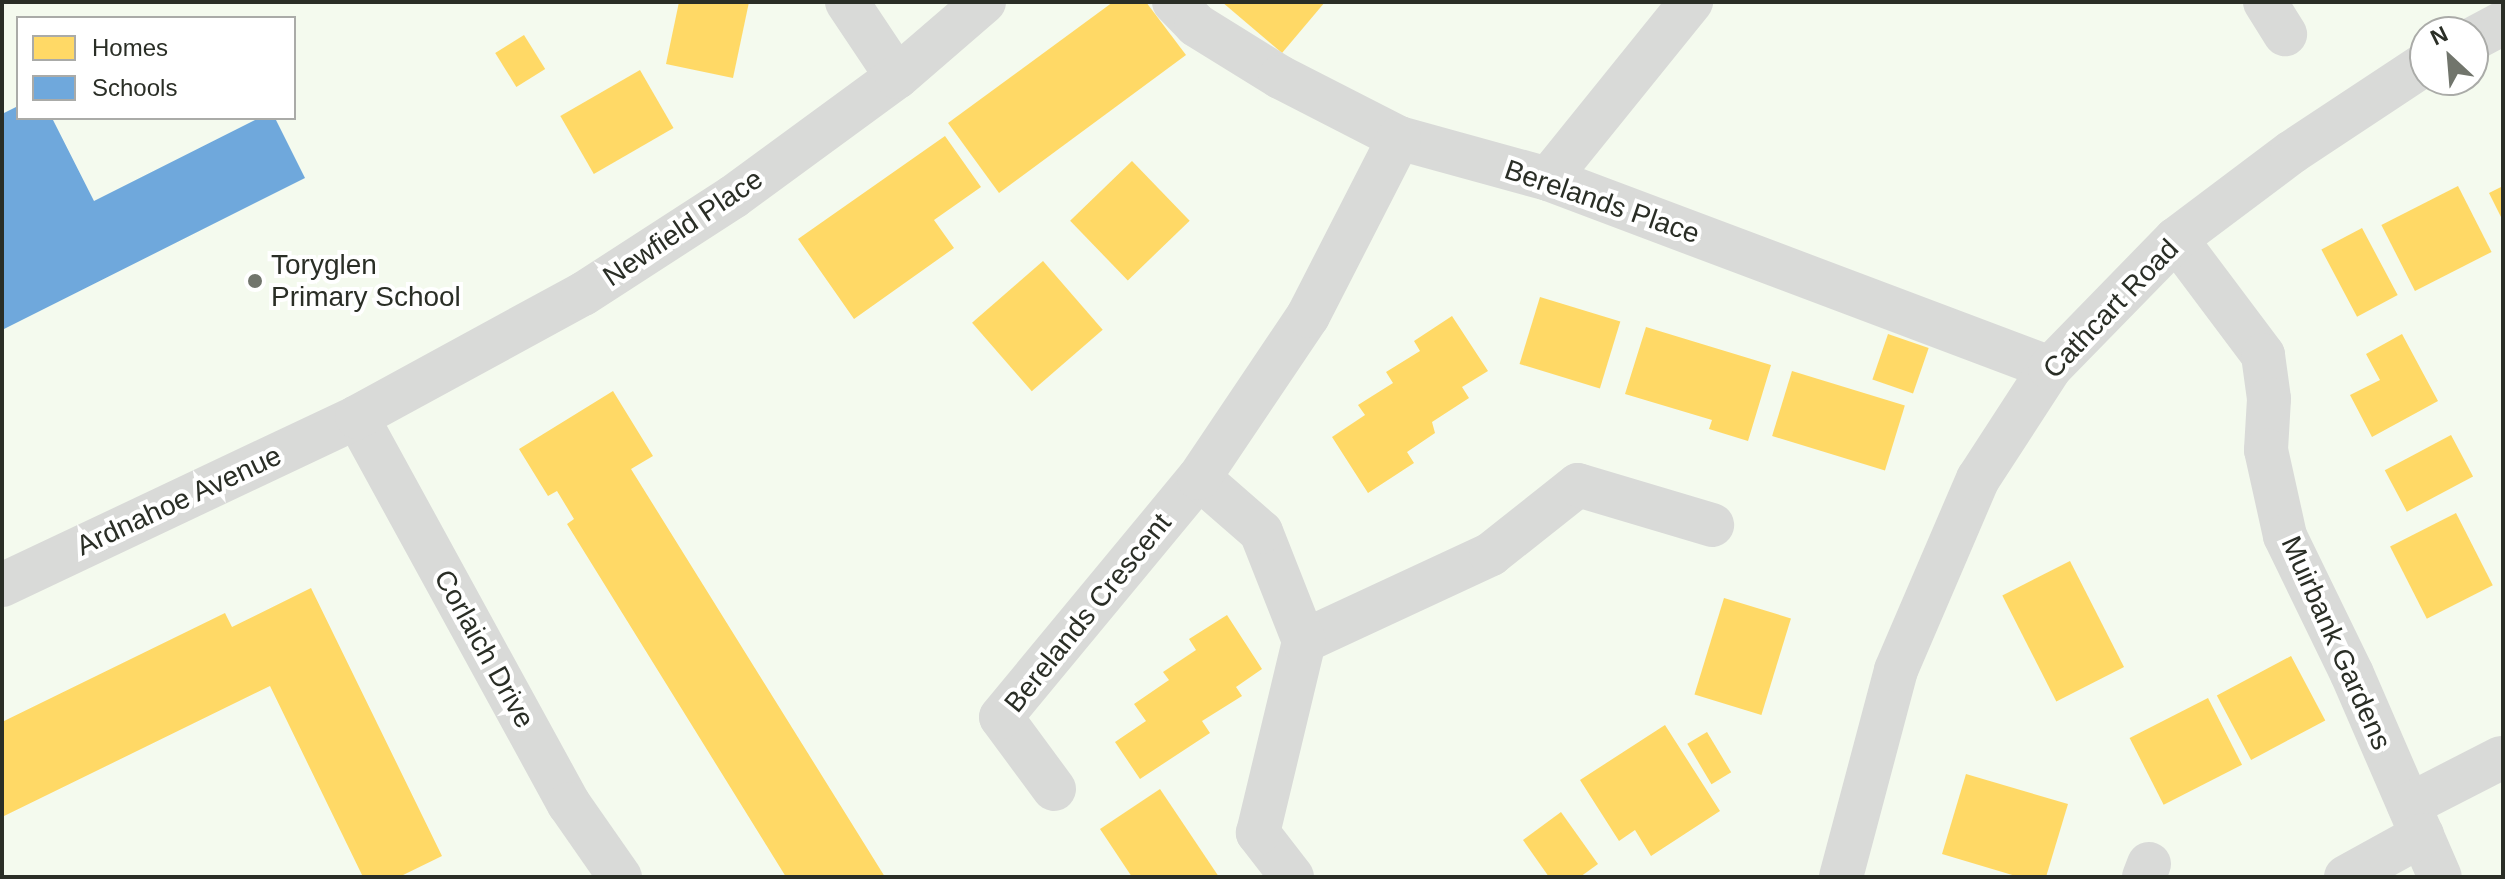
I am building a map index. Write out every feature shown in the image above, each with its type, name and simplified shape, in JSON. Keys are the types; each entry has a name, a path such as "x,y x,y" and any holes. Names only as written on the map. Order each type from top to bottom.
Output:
{"street":[{"path":"847,2 897,77"},
{"name":"Newfield Place","path":"357,417 583,294 733,197 897,77 984,2"},
{"name":"Berelands Place","path":"1174,2 1196,25 1280,77 1399,138 1548,179 2050,368"},
{"path":"1548,179 1691,2"},
{"name":"Cathcart Road","path":"1841,877 1896,670 1978,479 2050,368 2176,239 2292,152 2409,75"},
{"name":"Berelands Crescent","path":"1054,789 1001,717 1199,478 1308,316 1399,138"},
{"name":"Muirbank Gardens","path":"2176,239 2263,355 2269,399 2266,450 2285,536 2352,674 2440,877"},
{"name":"Ardnahoe Avenue","path":"2,585 357,417"},
{"name":"Corlaich Drive","path":"357,417 569,804 620,877"},
{"path":"1199,478 1261,532 1304,641 1258,833 1292,877"},
{"path":"1304,641 1491,554 1578,485 1712,525"},
{"path":"2346,877 2415,820 2501,758"}],"building: Homes":[{"path":"679,2 749,2 733,78 666,64"},
{"path":"1113,2 1146,2 1186,55 999,193 948,123"},
{"path":"1222,2 1325,2 1282,53"},
{"path":"524,35 545,69 516,87 495,53"},
{"path":"640,70 674,128 594,174 560,116"},
{"path":"945,136 981,187 934,220 954,248 854,319 798,239"},
{"path":"1132,161 1190,221 1128,280 1070,221"},
{"path":"2458,186 2492,252 2415,291 2381,225"},
{"path":"2503,186 2503,221 2489,193"},
{"path":"2362,228 2398,295 2357,317 2321,250"},
{"path":"1043,261 1103,330 1032,391 972,323"},
{"path":"1540,297 1620,322 1600,389 1520,364"},
{"path":"1452,316 1488,371 1462,387 1469,398 1432,422 1435,433 1407,452 1414,463 1368,493 1332,437 1365,415 1358,405 1393,383 1386,372 1420,351 1414,341"},
{"path":"1646,327 1771,365 1748,441 1709,429 1712,420 1625,394"},
{"path":"1888,334 1929,348 1913,393 1872,379"},
{"path":"2402,334 2438,401 2372,437 2350,395 2380,380 2366,354"},
{"path":"1792,371 1905,405 1885,471 1772,436"},
{"path":"613,391 653,456 631,469 885,877 786,877 567,524 574,519 557,491 548,496 519,449"},
{"path":"2451,435 2473,476 2407,512 2385,470"},
{"path":"2456,513 2493,585 2427,619 2390,547"},
{"path":"2070,561 2124,667 2056,702 2002,596"},
{"path":"311,588 442,856 399,877 363,877 270,686 2,817 2,722 225,613 232,627"},
{"path":"1724,598 1791,618 1761,715 1694,695"},
{"path":"1227,615 1262,669 1236,687 1242,696 1202,721 1210,733 1140,779 1115,742 1146,721 1134,704 1169,680 1163,672 1196,650 1189,639"},
{"path":"2291,656 2325,720 2251,760 2217,695"},
{"path":"2208,698 2242,765 2164,805 2130,738"},
{"path":"1665,725 1720,811 1651,856 1635,830 1619,841 1580,780"},
{"path":"1707,732 1731,772 1711,784 1687,744"},
{"path":"1966,774 2068,804 2046,877 2019,877 1942,854"},
{"path":"1160,789 1219,877 1132,877 1100,829"},
{"path":"1561,812 1598,864 1580,877 1549,877 1523,840"}],"building: Schools":[{"path":"16,107 16,120 53,120 94,201 255,120 276,120 305,178 2,330 2,114"}],"place":[{"name":"Toryglen Primary School","path":"255,281"}]}
